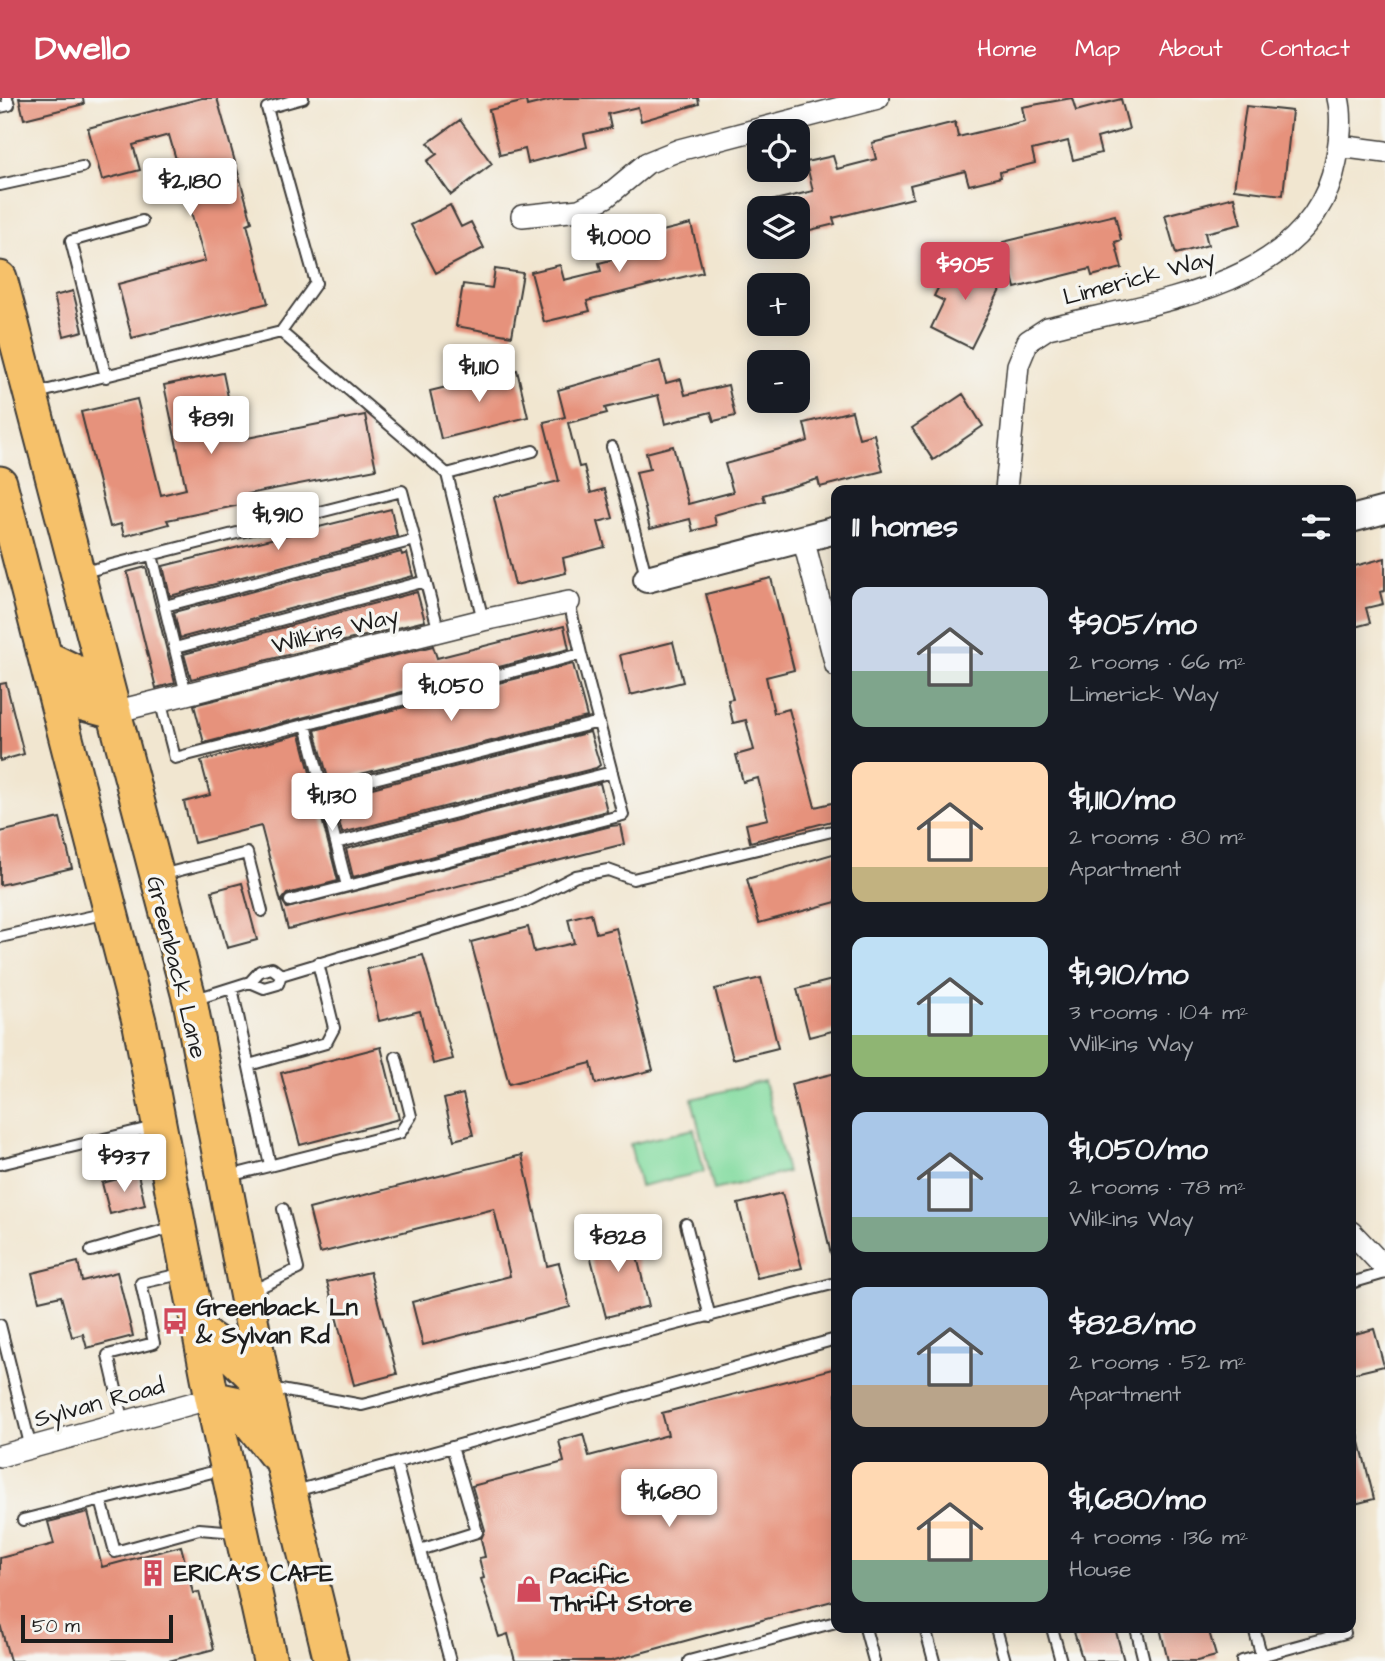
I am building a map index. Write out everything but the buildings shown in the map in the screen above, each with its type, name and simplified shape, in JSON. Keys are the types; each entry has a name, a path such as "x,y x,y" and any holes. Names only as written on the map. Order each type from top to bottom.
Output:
{"main road":[{"name":"Greenback Lane","path":"0,278 190,1001 244,1295 331,1661"},
{"name":"Greenback Lane","path":"2,497 140,1025 212,1398 270,1661"},
{"path":"45,657 76,672 84,704 114,712"},
{"path":"199,1331 225,1349 264,1387"},
{"path":"212,1398 236,1404 253,1422 286,1479"}],"street":[{"path":"522,216 579,210 606,197 647,163 679,150 878,98"},
{"name":"Limerick Way","path":"1006,485 1018,365 1028,341 1048,328 1214,286 1277,255 1311,222 1331,186 1339,146 1338,98"},
{"path":"1339,146 1385,152"},
{"path":"1356,518 1385,510"},
{"path":"647,579 831,531"},
{"path":"803,538 831,647"},
{"name":"Wilkins Way","path":"114,712 483,620 569,602"},
{"path":"1356,1238 1385,1271"},
{"name":"Sylvan Road","path":"0,1456 212,1398"}],"lane":[{"path":"0,107 9,105 7,98"},
{"path":"30,395 281,332 316,283 267,108 303,98"},
{"path":"0,185 82,167"},
{"path":"106,377 71,241 142,221"},
{"path":"281,332 447,474 483,620"},
{"path":"612,447 647,579"},
{"path":"447,474 533,451"},
{"path":"77,574 402,491 439,632"},
{"path":"165,606 414,540"},
{"path":"152,555 186,694"},
{"path":"175,648 426,581"},
{"path":"290,901 623,815 569,602"},
{"path":"160,701 174,758 581,654"},
{"path":"323,792 599,722"},
{"path":"306,724 347,886"},
{"path":"336,843 612,772"},
{"path":"190,1001 250,982 260,971 272,968 281,975 526,902 576,876 608,870 633,879 831,831"},
{"path":"155,876 247,853 262,911"},
{"path":"0,937 111,912"},
{"path":"249,1065 326,1043 334,1028 318,963"},
{"path":"232,988 270,1165"},
{"path":"222,1177 400,1133 411,1116 396,1057"},
{"path":"0,1164 160,1125"},
{"path":"244,1295 298,1269 283,1209"},
{"path":"685,1224 710,1317"},
{"path":"90,1251 180,1225"},
{"path":"1356,1281 1385,1271"},
{"path":"124,1423 108,1355 154,1343 141,1283 188,1272"},
{"path":"264,1387 362,1405 831,1284"},
{"path":"0,1325 31,1448"},
{"path":"286,1479 396,1463 831,1340"},
{"path":"420,1550 477,1532 452,1447"},
{"path":"396,1463 450,1661"},
{"path":"23,1520 228,1468"},
{"path":"101,1500 115,1552 200,1529 241,1532"},
{"path":"689,1661 831,1623"},
{"path":"866,1633 874,1661"},
{"path":"926,1633 934,1661"},
{"path":"997,1633 1004,1661"},
{"path":"1053,1633 1061,1661"},
{"path":"1137,1633 1144,1661"},
{"path":"1255,1633 1262,1658"},
{"path":"1242,1661 1262,1658 1345,1633"}],"green space":[{"path":"764,1081 787,1172 714,1190 692,1099"},
{"path":"694,1129 704,1172 640,1186 630,1144"}],"place":[{"name":"Greenback Ln & Sylvan Rd","path":"175,1321"},
{"name":"ERICA'S CAFE","path":"153,1573"},
{"name":"Pacific Thrift Store","path":"529,1589"}]}
